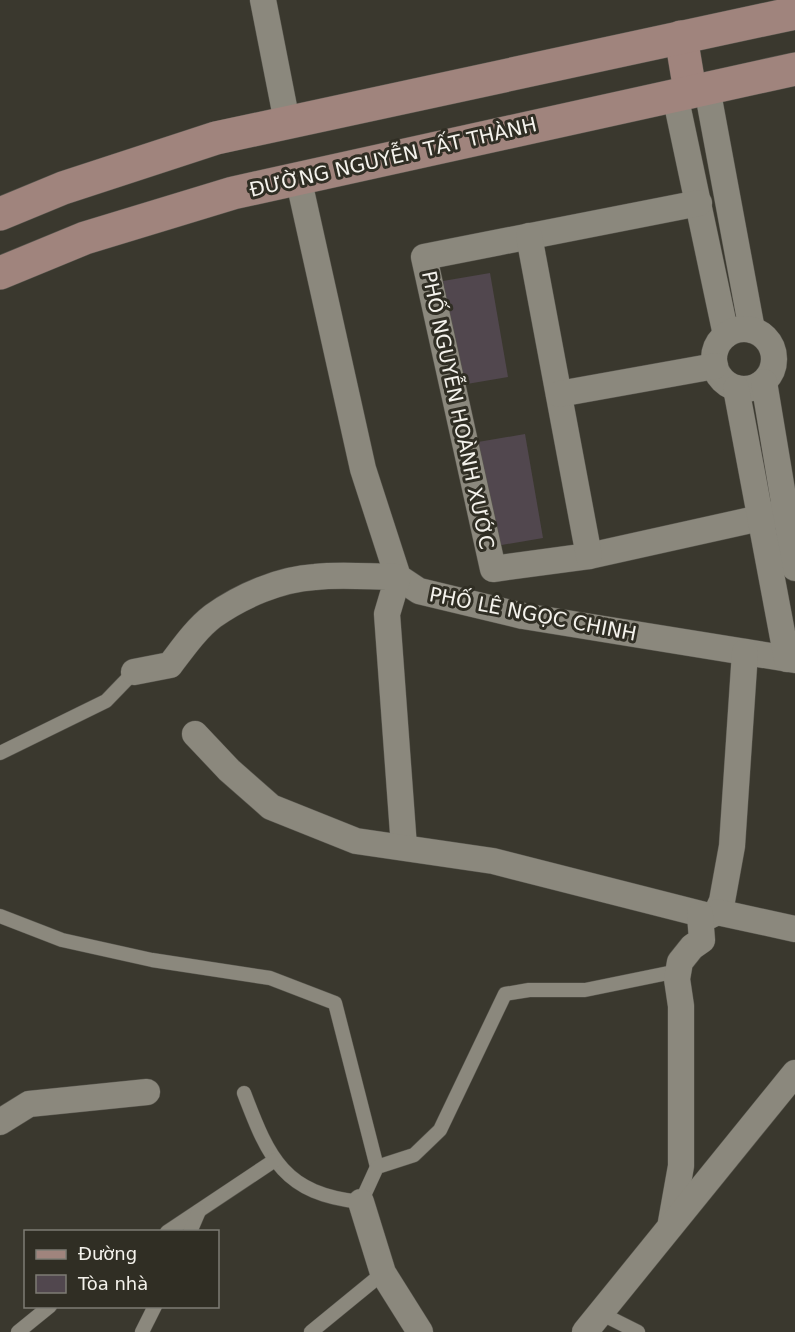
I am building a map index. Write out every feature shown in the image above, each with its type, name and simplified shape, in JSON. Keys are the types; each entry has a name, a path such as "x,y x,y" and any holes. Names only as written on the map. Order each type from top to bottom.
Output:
{"main road":[{"path":"0,214 63,188 216,138 681,37 779,10"},
{"path":"681,37 691,91"},
{"name":"ĐƯỜNG NGUYỄN TẤT THÀNH","path":"0,273 85,238 233,193 795,69"}],"street":[{"path":"263,0 287,122"},
{"path":"691,91 699,203 726,335"},
{"path":"691,91 752,330"},
{"path":"298,177 363,469 398,577 387,614 404,847"},
{"name":"PHỐ NGUYỄN HOÀNH XƯỚC","path":"699,203 424,257 493,569 589,556 760,518 790,509"},
{"path":"529,236 589,556"},
{"path":"734,330 752,330 785,350 764,382 748,390 736,388 724,382 715,366 716,347 726,335 734,330"},
{"path":"559,394 715,366"},
{"path":"764,382 790,509 795,568"},
{"path":"736,388 760,518 791,660"},
{"path":"134,672 170,664 194,634 214,616 261,590 290,580 316,576 398,577"},
{"name":"PHỐ LÊ NGỌC CHINH","path":"398,577 419,591 523,616 791,660"},
{"path":"671,1226 681,1166 681,1006 678,971 680,962 692,947 702,940 709,914 722,901 732,846 745,652"},
{"path":"195,734 229,770 271,807 356,842 493,861 709,914 795,928"},
{"path":"592,1322 795,1072"},
{"path":"0,1122 29,1104 147,1092"},
{"path":"361,1202 383,1274 420,1332"}],"lane":[{"path":"0,753 106,701 134,672"},
{"path":"0,916 62,940 152,960 270,978 335,1003 377,1167 361,1202 332,1199 304,1187 283,1171 263,1143 244,1093"},
{"path":"377,1167 414,1155 440,1130 505,994 529,990 585,990 678,971"},
{"path":"170,1230 275,1160"},
{"path":"191,1230 199,1211"},
{"path":"311,1332 383,1274"},
{"path":"18,1332 48,1308"},
{"path":"142,1332 154,1308"},
{"path":"592,1322 638,1332"}],"building":[{"path":"490,273 508,377 461,385 443,281"},
{"path":"525,434 543,538 496,546 478,442"}]}
